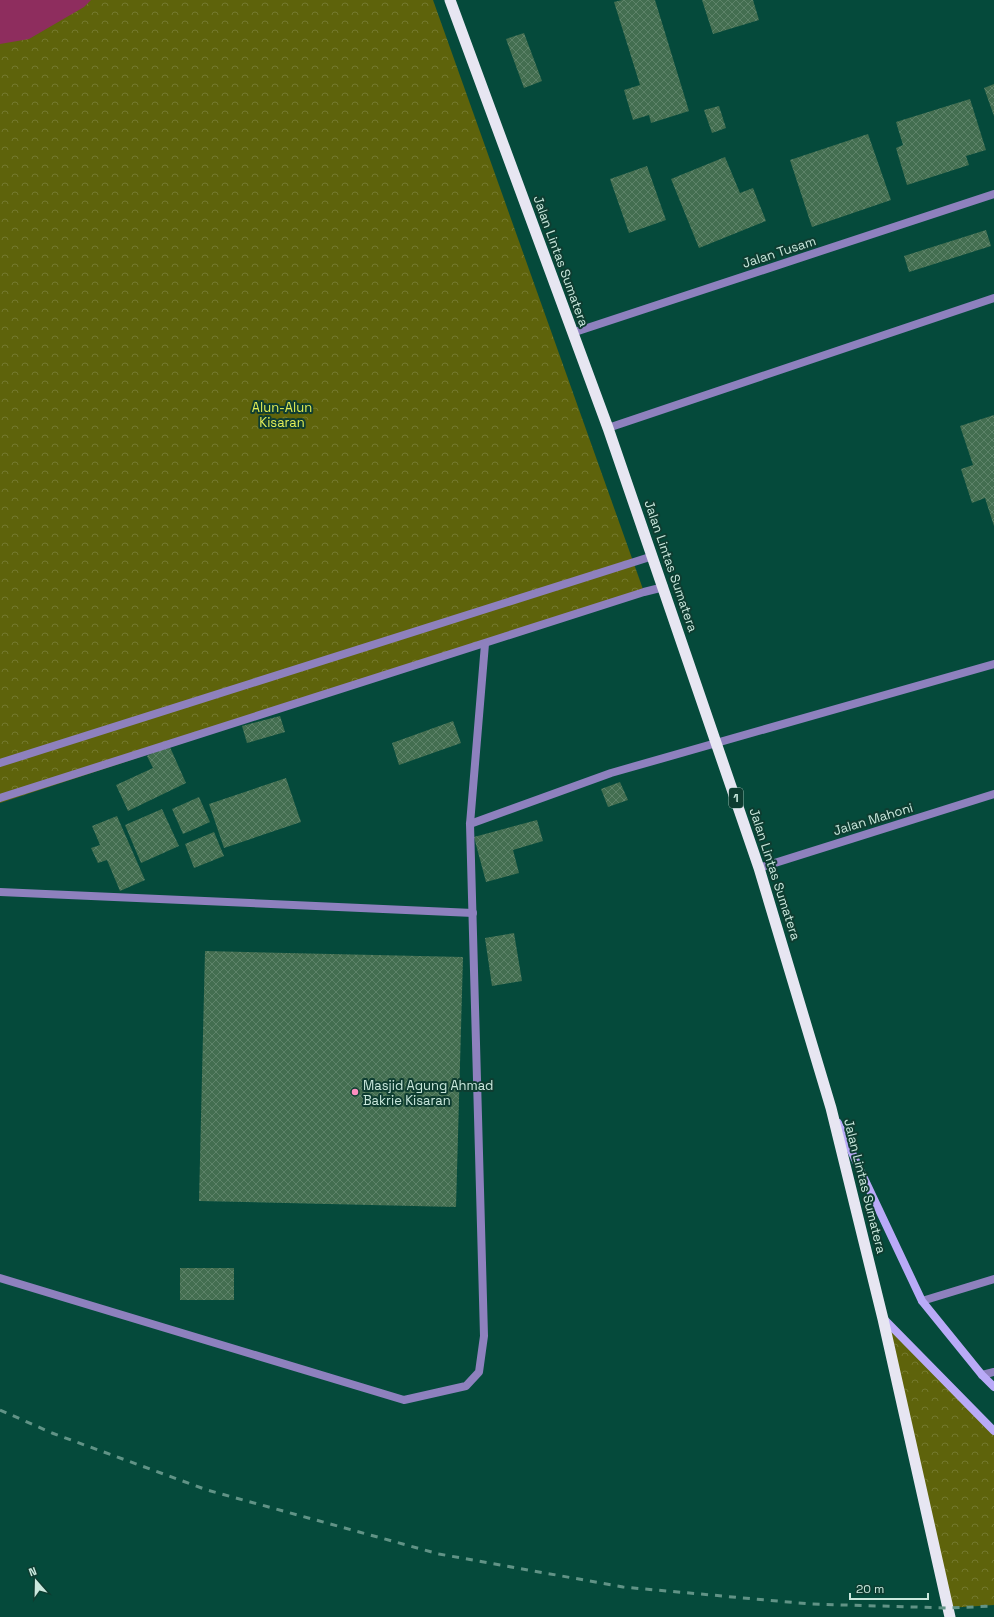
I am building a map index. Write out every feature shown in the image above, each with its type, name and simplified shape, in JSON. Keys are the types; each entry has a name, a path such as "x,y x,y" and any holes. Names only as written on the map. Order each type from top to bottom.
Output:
{"highway":[{"name":"Jalan Lintas Sumatera","path":"450,0 572,334 608,428 759,868 832,1108 883,1319 950,1617"}],"main road":[{"path":"832,1108 922,1301 982,1375 994,1387"},
{"path":"883,1319 994,1431"}],"street":[{"name":"Jalan Tusam","path":"572,334 994,194"},
{"path":"608,428 994,298"},
{"path":"0,763 653,556"},
{"path":"0,798 644,592 664,588"},
{"path":"0,1278 404,1400 466,1386 479,1372 484,1336 470,824 485,644"},
{"path":"470,824 611,773 994,664"},
{"name":"Jalan Mahoni","path":"759,868 994,794"},
{"path":"0,892 473,913"},
{"path":"922,1301 994,1279"},
{"path":"982,1375 994,1372"}],"green space":[{"name":"Alun-Alun Kisaran","path":"0,0 433,0 644,592 0,803"},
{"path":"883,1319 994,1431 994,1605 948,1608"}],"shaded area":[{"path":"0,0 91,0 84,7 29,39 0,44"}],"building":[{"path":"622,0 655,0 689,111 651,123 649,115 633,120 624,90 640,85 614,2"},
{"path":"702,0 753,0 759,20 713,34"},
{"path":"524,33 542,81 524,88 506,39"},
{"path":"994,84 994,116 984,88"},
{"path":"970,99 986,150 966,156 969,165 907,185 896,148 903,145 896,122"},
{"path":"719,106 726,128 712,133 704,110"},
{"path":"868,134 891,200 812,227 790,160"},
{"path":"725,157 740,193 753,188 766,221 699,248 671,179"},
{"path":"647,166 666,220 629,233 610,179"},
{"path":"986,230 991,246 909,272 904,256"},
{"path":"994,415 994,526 985,498 972,503 961,469 973,465 960,426"},
{"path":"280,716 285,732 247,743 242,726"},
{"path":"453,721 461,743 399,765 392,743"},
{"path":"169,745 186,783 128,811 116,785 153,768 147,756"},
{"path":"286,778 301,822 224,848 209,804"},
{"path":"620,782 628,800 608,807 601,789"},
{"path":"199,797 210,822 183,834 172,809"},
{"path":"162,809 179,846 141,863 125,825"},
{"path":"117,816 145,880 120,891 107,860 98,863 91,848 100,845 92,826"},
{"path":"537,820 543,841 513,850 519,873 486,882 474,837"},
{"path":"214,832 224,856 194,868 185,844"},
{"path":"514,933 522,981 492,986 485,938"},
{"path":"205,951 463,957 456,1207 199,1201"},
{"path":"180,1268 234,1268 234,1300 180,1300"}],"railway":[{"path":"0,1410 52,1433 207,1490 439,1554 623,1587 810,1604 948,1608 994,1606"}],"place":[{"name":"Masjid Agung Ahmad Bakrie Kisaran","path":"355,1092"}]}
